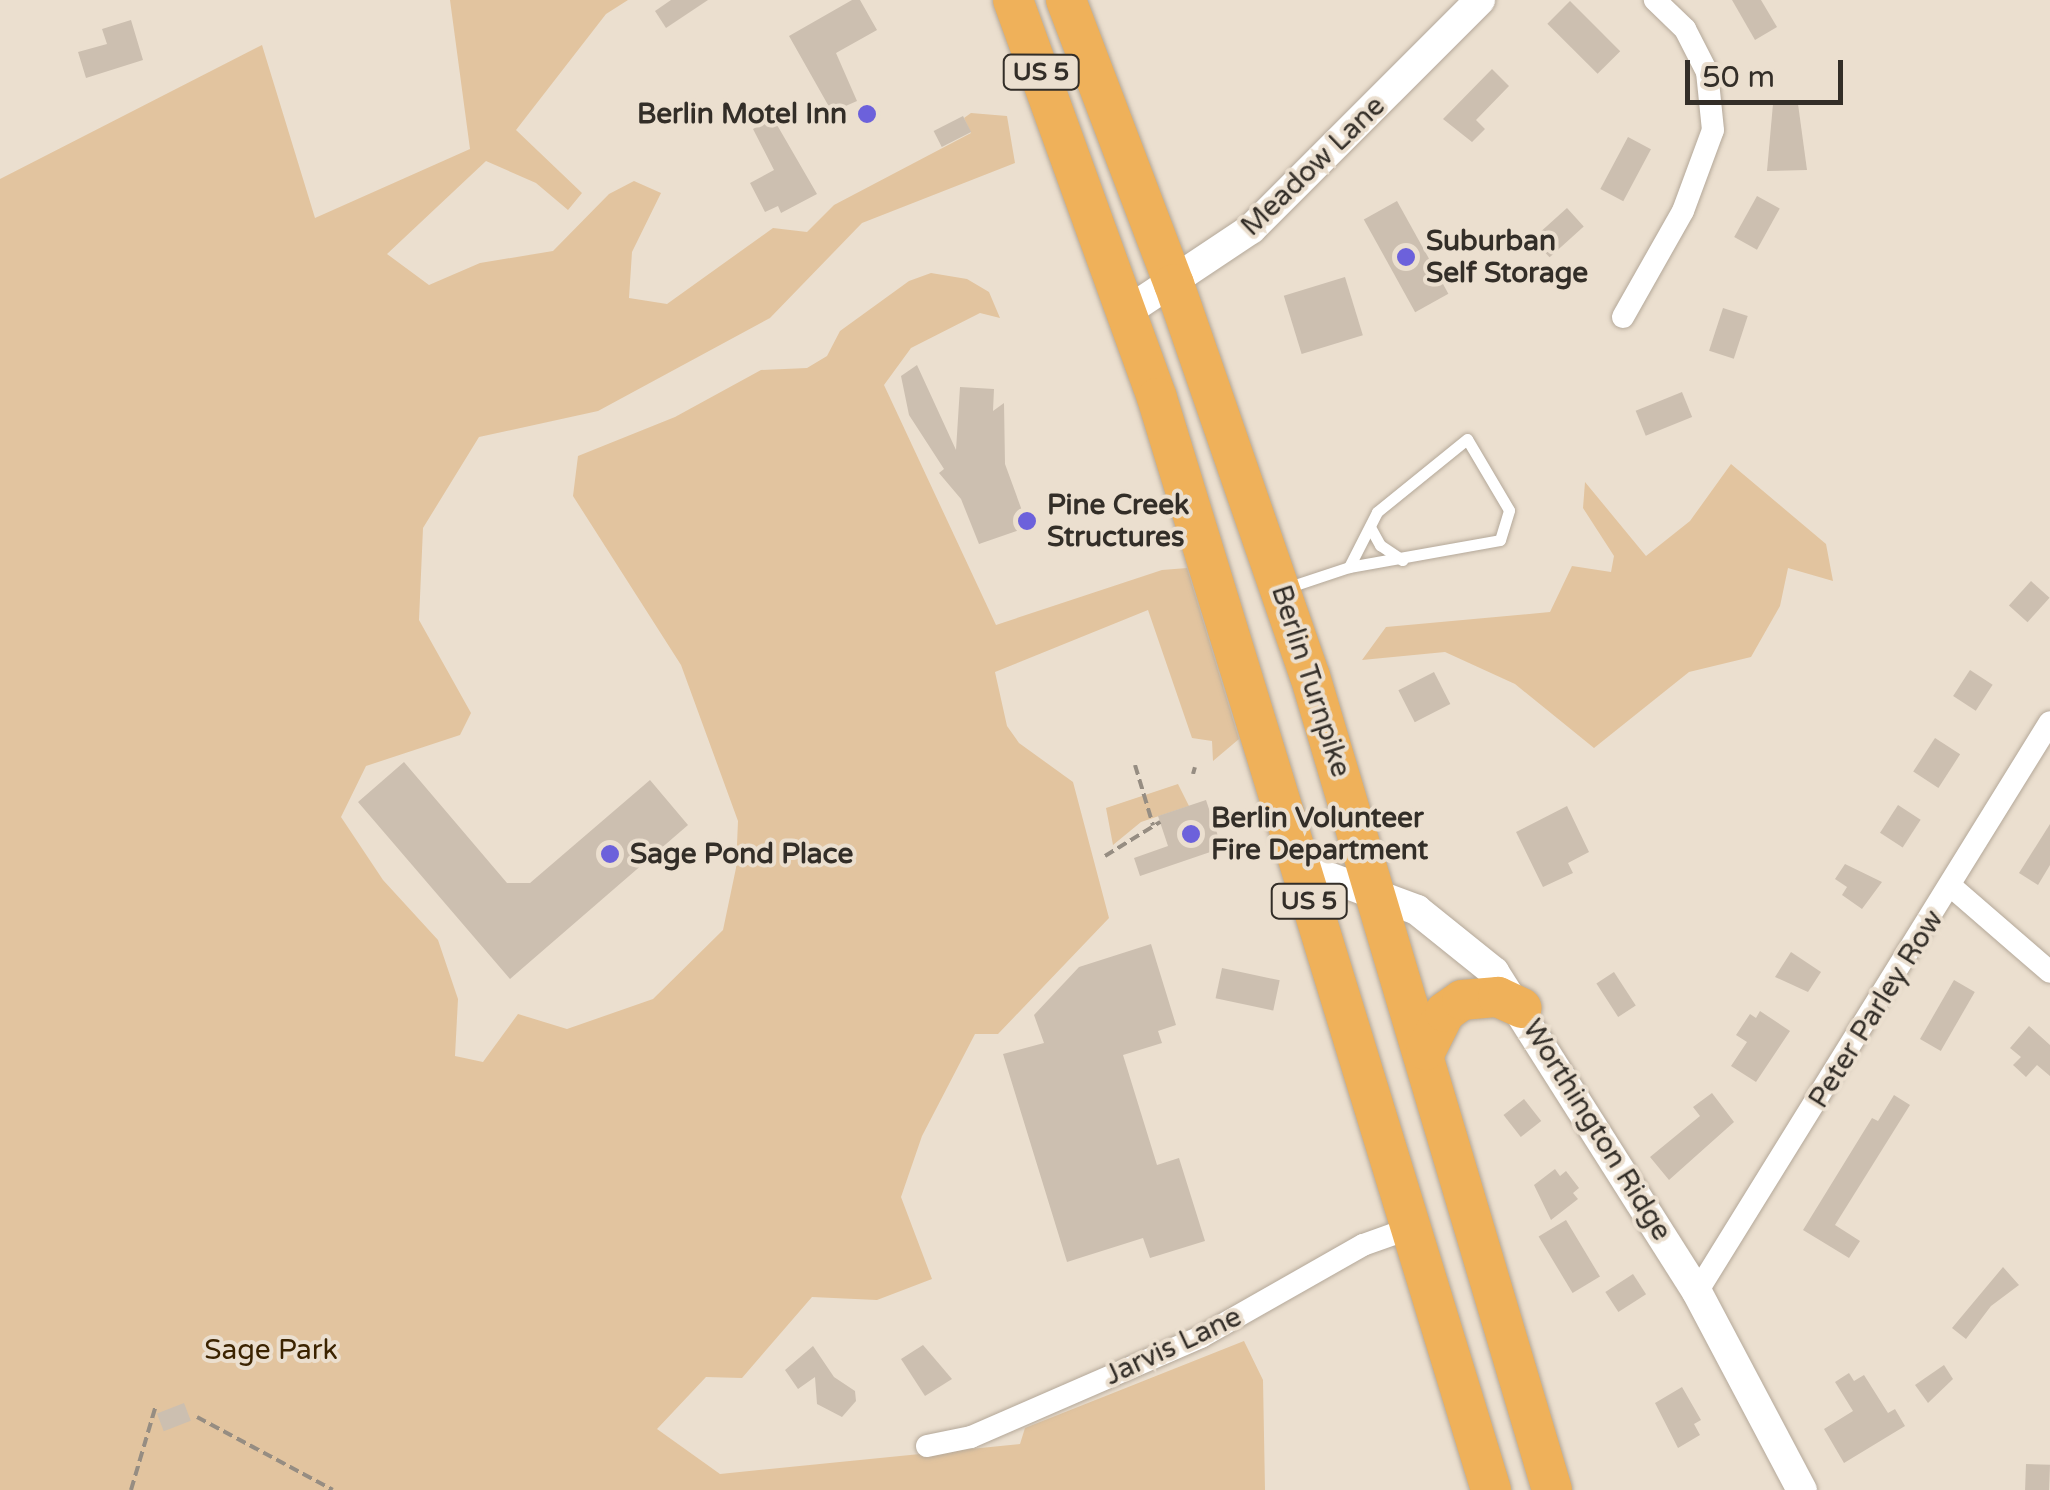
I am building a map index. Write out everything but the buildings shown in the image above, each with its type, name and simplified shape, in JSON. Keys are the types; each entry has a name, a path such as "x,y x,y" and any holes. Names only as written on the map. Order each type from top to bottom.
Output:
{"highway":[{"name":"US 5","path":"1013,0 1128,311 1491,1490"},
{"name":"Berlin Turnpike","path":"1066,0 1174,284 1281,590 1426,1050 1552,1490"},
{"path":"1426,1050 1445,1012 1462,1000 1479,994 1522,1008"}],"street":[{"name":"Meadow Lane","path":"1128,311 1174,284 1251,229 1480,0"},
{"path":"1623,316 1684,211 1713,130 1708,72 1685,30 1655,0"},
{"name":"Peter Parley Row","path":"1697,1292 1953,888 2050,722"},
{"name":"Worthington Ridge","path":"1299,866 1378,891 1446,929 1522,1008 1697,1292 1802,1490"},
{"path":"1953,888 2050,972"},
{"name":"Jarvis Lane","path":"926,1446 971,1437 1201,1337 1363,1244 1411,1228"}],"lane":[{"path":"1281,590 1349,567 1480,547 1500,540 1509,524 1510,510 1467,439 1390,498 1349,567"},
{"path":"1370,526 1380,544 1402,560"}],"path":[{"path":"1106,856 1157,824 1135,765"},
{"path":"1193,774 1195,767"},
{"path":"131,1490 156,1405"},
{"path":"197,1417 333,1490"}],"green space":[{"name":"Sage Park","path":"450,0 628,0 606,14 516,130 582,193 568,210 536,183 486,161 387,254 429,285 480,263 553,251 609,194 634,181 661,193 632,252 629,298 667,304 773,228 807,232 834,205 971,133 964,118 971,113 1007,116 1015,163 862,223 770,318 598,411 479,437 423,528 419,620 471,713 460,735 366,766 341,817 383,880 438,940 458,999 455,1056 483,1062 518,1014 567,1029 653,999 723,930 736,868 738,821 681,665 573,496 578,456 675,417 761,370 807,368 827,356 840,331 909,281 931,273 967,279 989,292 1000,318 980,313 911,348 884,385 996,625 1162,570 1187,568 1239,739 1213,761 1212,741 1192,738 1148,610 995,672 1007,726 1019,743 1073,782 1109,918 998,1034 975,1034 922,1136 901,1197 932,1279 877,1300 812,1297 742,1378 706,1377 657,1429 720,1474 1020,1444 1025,1428 1244,1341 1263,1380 1265,1490 0,1490 0,179 262,45 315,218 470,149"},
{"path":"1731,464 1826,544 1833,581 1788,568 1780,606 1751,657 1689,672 1594,748 1515,684 1445,652 1362,660 1386,627 1550,612 1572,566 1611,572 1614,556 1583,508 1585,482 1646,556 1690,521"},
{"path":"1178,784 1189,806 1141,822 1113,845 1106,808"}],"place":[{"name":"Berlin Motel Inn","path":"867,114"},
{"name":"Suburban Self Storage","path":"1406,257"},
{"name":"Pine Creek Structures","path":"1027,521"},
{"name":"Berlin Volunteer Fire Department","path":"1191,834"},
{"name":"Sage Pond Place","path":"610,854"}]}
